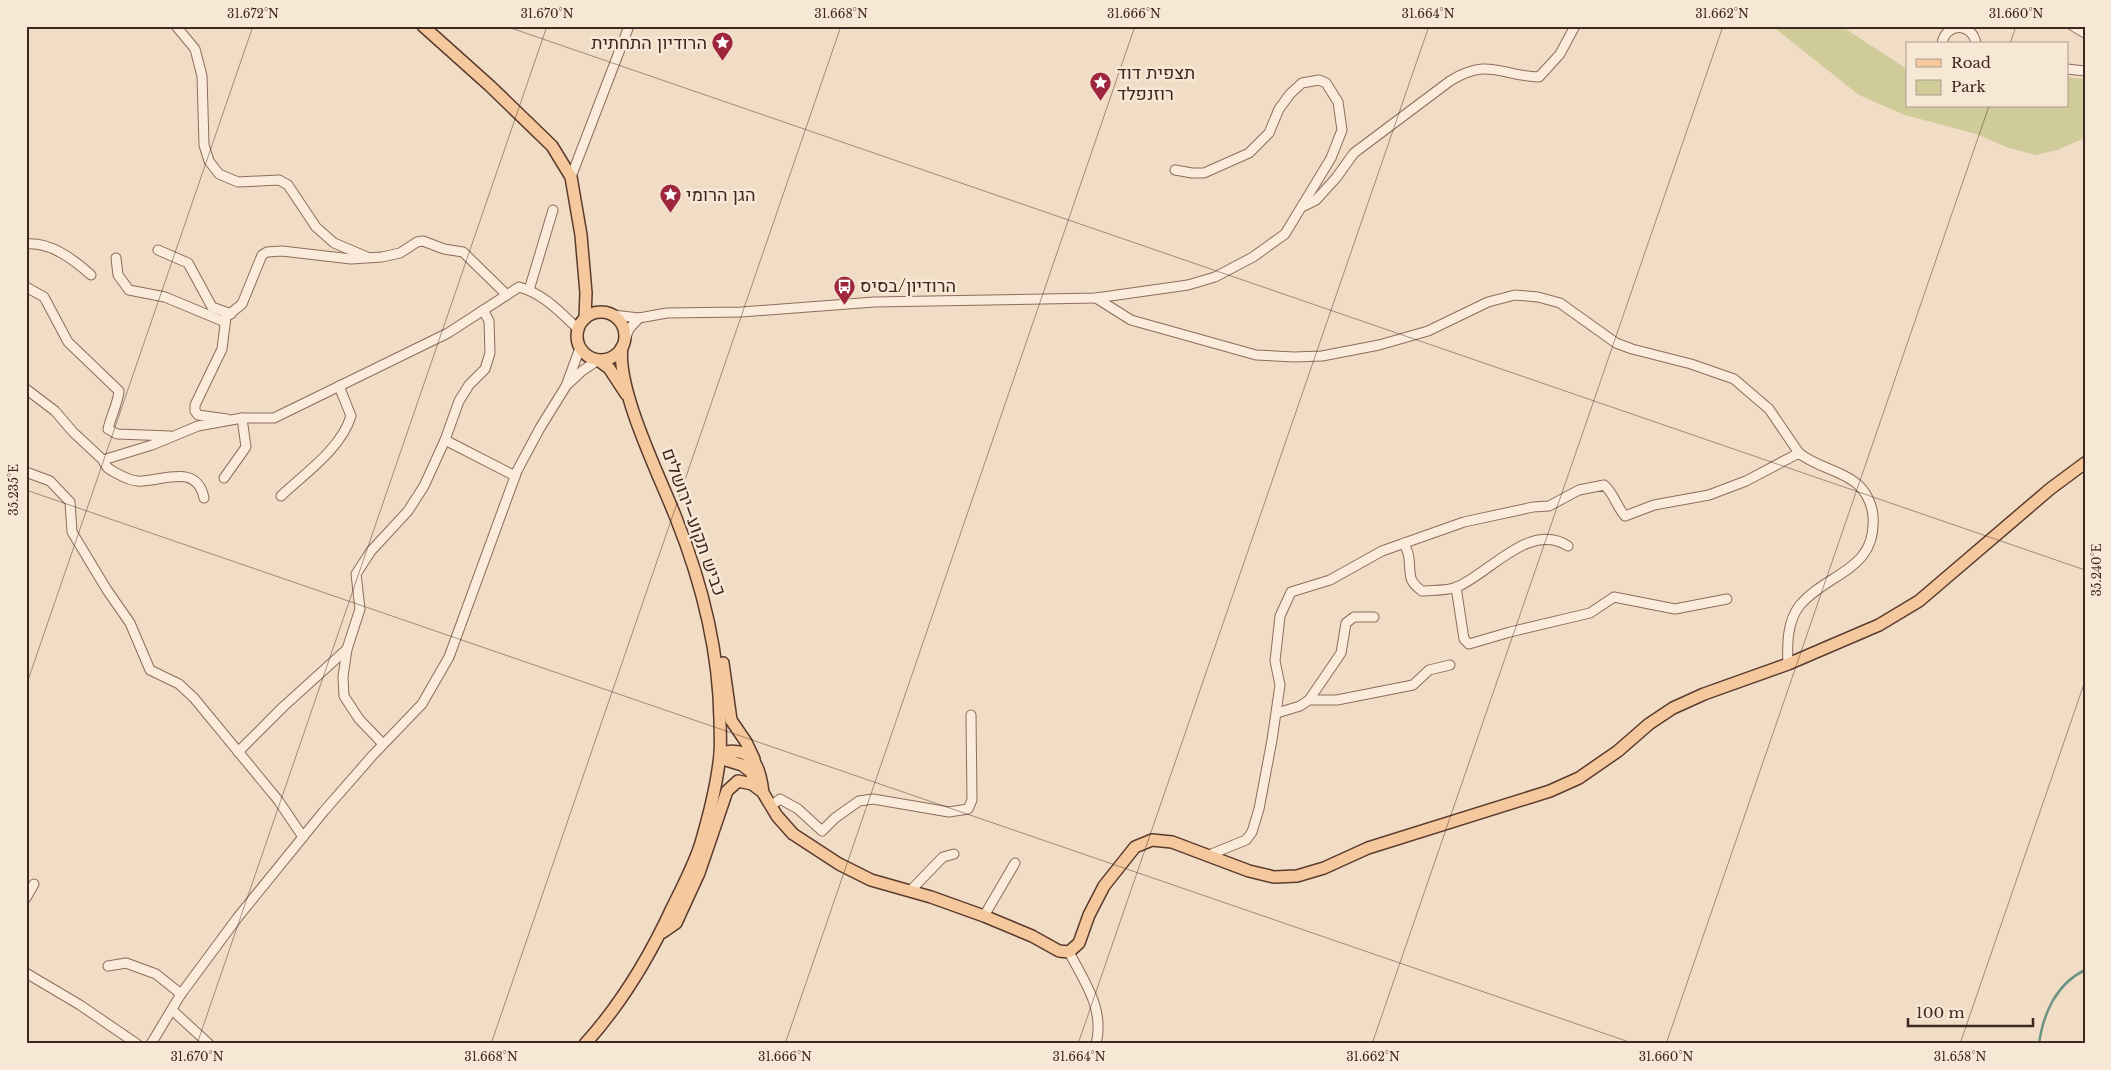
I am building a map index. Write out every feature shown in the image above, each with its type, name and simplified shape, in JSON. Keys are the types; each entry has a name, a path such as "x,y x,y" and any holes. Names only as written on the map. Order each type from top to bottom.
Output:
{"main road":[{"path":"423,26 490,86 552,146 571,177 581,235 586,293 585,318 578,329 578,341 580,348 585,354 598,360 611,358 624,344 622,325 613,315 600,312 585,318"},
{"path":"586,293 600,312"},
{"name":"כביש תקוע–ירושלים","path":"624,344 621,357 629,400"},
{"name":"כביש תקוע–ירושלים","path":"586,1044 606,1021 632,985 660,934 699,848 712,803 720,753 720,705 716,659 706,606 690,554 629,400 609,368 598,360"},
{"path":"754,759 731,750 720,753 726,760 742,765 750,771 776,816 793,834 812,848 871,880 984,916 1032,936 1059,951 1069,952 1079,943 1089,915 1104,886 1135,847 1152,840 1172,842 1249,871 1274,877 1297,876 1324,868 1368,848 1550,792 1580,778 1618,751 1649,724 1673,708 1704,694 1788,664 1879,626 1919,601 2050,489 2085,463"},
{"path":"710,626 720,640 731,720 746,742 761,774 763,793"},
{"path":"660,934 676,923 699,873 727,791 738,781 752,784 763,793"}],"street":[{"path":"176,26 195,49 202,76 204,146 209,160 219,174 238,182 279,180 288,185 316,228 334,243 370,258"},
{"path":"571,177 629,26"},
{"path":"1303,206 1316,200 1336,178 1354,153 1450,81 1464,72 1484,68 1539,77 1560,54 1575,26"},
{"path":"1943,42 1948,31 1958,26 1964,27 1973,33 1975,42"},
{"path":"2073,26 2085,33"},
{"path":"2068,69 2085,71"},
{"path":"613,315 639,318 667,313 741,312 874,302 1096,298 1165,289 1215,277 1254,257 1285,234 1331,158 1342,130 1338,102 1326,83 1312,80 1302,83 1290,94 1279,109 1268,134 1249,153 1204,173 1175,170"},
{"path":"529,290 553,210"},
{"path":"507,295 463,252 456,249 444,249 423,241 417,242 393,256 370,258 351,259 282,251 267,252 262,255 242,304 226,317 222,349 198,396 195,411 198,416 237,419 274,418 448,333 483,310 507,295 519,287 529,290 550,303 578,329"},
{"path":"26,244 34,243 68,255 90,275"},
{"path":"158,250 188,263 212,307 231,314"},
{"path":"116,258 118,275 129,290 166,297 225,322"},
{"path":"26,287 44,297 68,342 119,391 108,429 117,434 173,437"},
{"path":"1096,298 1131,320 1256,354 1294,357 1322,356 1379,345 1428,331 1488,302 1515,295 1538,297 1560,303 1616,343 1691,364 1734,379 1769,409 1799,453 1810,462 1857,483 1869,499 1874,527 1869,546 1861,560 1799,606 1787,637 1788,664"},
{"path":"383,744 359,719 344,696 343,677 347,649 360,609 356,574 371,551 408,511 424,486 445,440 459,401 469,385 485,369 490,352 489,320 483,310"},
{"path":"624,344 629,329 639,318"},
{"path":"151,1044 181,994 238,917 303,837 383,744 422,704 450,656 515,476 540,428 566,386 580,348"},
{"path":"566,386 582,371 598,360"},
{"path":"281,496 325,455 348,427 351,416 339,386"},
{"path":"26,389 55,411 72,432 103,460 104,465 109,469 139,482 167,477 190,478 197,482 202,489 204,498"},
{"path":"103,460 173,437 198,426 237,419"},
{"path":"224,478 246,447 237,419"},
{"path":"445,440 515,476"},
{"path":"1208,855 1246,840 1252,832 1259,809 1277,712 1280,685 1275,662 1280,616 1291,592 1330,580 1382,550 1464,522 1533,507 1549,506 1579,490 1604,485 1612,491 1618,508 1625,516 1654,505 1709,494 1746,481 1799,453"},
{"path":"26,472 50,481 70,502 72,532 107,590 130,623 150,670 179,684 194,698 278,800 303,837"},
{"path":"1404,544 1409,558 1409,572 1413,584 1422,591 1456,587 1517,548 1536,539 1560,540 1568,546"},
{"path":"1456,587 1464,639 1469,644 1590,612 1614,597 1675,608 1727,599"},
{"path":"1277,712 1300,706 1309,700 1341,653 1346,623 1354,617 1374,617"},
{"path":"238,752 283,707 347,649"},
{"path":"1309,700 1337,700 1413,685 1430,670 1450,665"},
{"path":"771,806 780,799 798,809 822,831 835,818 859,801 872,799 949,812 968,809 972,800 971,715"},
{"path":"910,891 943,857 954,854"},
{"path":"984,916 1015,863"},
{"path":"26,898 34,884"},
{"path":"1069,952 1093,995 1098,1035 1096,1044"},
{"path":"108,966 126,963 156,974 181,994"},
{"path":"26,973 80,1005 137,1044"},
{"path":"172,1010 209,1044"}],"green space":[{"path":"1772,26 1841,26 1906,68 1906,108 2068,108 2068,77 2085,79 2085,138 2057,150 2036,155 2009,148 1976,134 1905,115 1859,95"}],"waterway":[{"path":"2039,1044 2044,1022 2053,1001 2066,983 2085,970"}],"place":[{"name":"הרודיון התחתית","path":"723,62"},
{"name":"תצפית דוד רוזנפלד","path":"1101,102"},
{"name":"הגן הרומי","path":"670,214"},
{"name":"הרודיון/בסיס","path":"844,305"}]}
